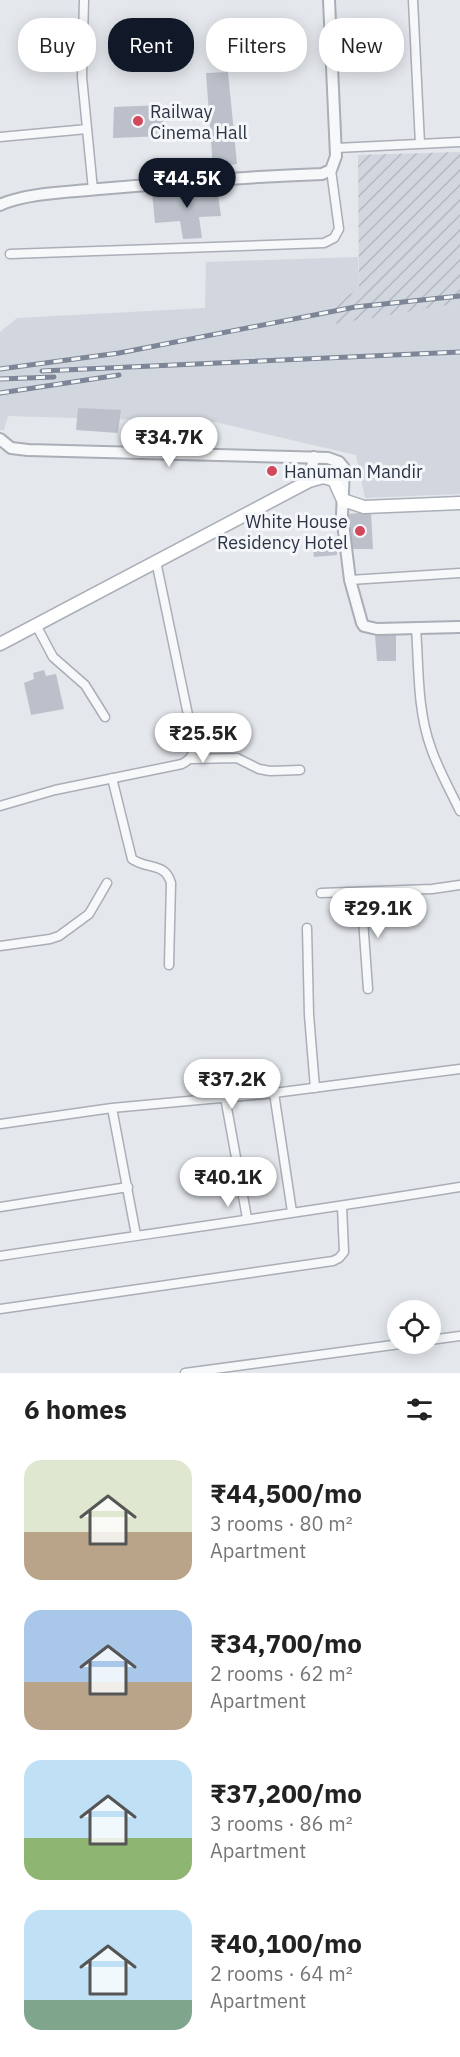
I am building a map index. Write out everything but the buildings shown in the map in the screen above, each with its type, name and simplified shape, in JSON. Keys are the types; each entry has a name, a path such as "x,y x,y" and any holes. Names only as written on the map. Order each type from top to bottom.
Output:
{"main road":[{"path":"0,644 309,481 324,477 334,480 343,500 364,507 460,503"}],"street":[{"path":"84,0 82,77 93,190"},
{"path":"10,254 324,243 334,238 339,229 331,170 336,148 329,0"},
{"path":"413,0 420,144"},
{"path":"0,137 87,129"},
{"path":"336,148 460,142"},
{"path":"0,205 10,200 93,190 208,179 322,174 331,170"},
{"path":"0,439 11,448 28,450 314,457 339,462 344,468 342,515 350,580 364,627 377,629 460,627"},
{"path":"309,481 314,457"},
{"path":"156,561 192,734 191,759"},
{"path":"350,580 460,573"},
{"path":"36,625 52,657 85,685 105,717"},
{"path":"416,628 425,728 431,748 460,811"},
{"path":"0,806 46,792 182,764 191,759 237,758 259,769 300,770"},
{"path":"112,778 132,860 140,865 162,869 168,874 171,883 169,965"},
{"path":"0,946 59,936 89,914 107,883"},
{"path":"321,893 432,889 460,885"},
{"path":"361,892 368,989"},
{"path":"307,928 309,1015 315,1088"},
{"path":"0,1124 112,1108 274,1093 460,1069"},
{"path":"274,1093 292,1212"},
{"path":"225,1097 247,1218"},
{"path":"112,1108 136,1235"},
{"path":"0,1256 247,1218 342,1206 460,1186"},
{"path":"0,1207 128,1187"},
{"path":"0,1310 333,1261 344,1252 342,1206"},
{"path":"441,1339 460,1336"},
{"path":"185,1373 387,1346"}],"shaded area":[{"path":"460,152 460,303 334,324 328,304 359,290 358,155"},
{"path":"358,257 359,290 335,323 460,303 460,494 365,498 356,455 215,422 8,416 4,430 0,430 0,332 17,318 205,308 206,262"}],"railway":[{"path":"0,369 119,353 355,307 460,296"},
{"path":"42,371 460,352"},
{"path":"0,393 119,375"},
{"path":"0,379 54,377"}],"place":[{"name":"Railway Cinema Hall","path":"138,121"},
{"name":"Hanuman Mandir","path":"272,471"},
{"name":"White House Residency Hotel","path":"360,531"}]}
